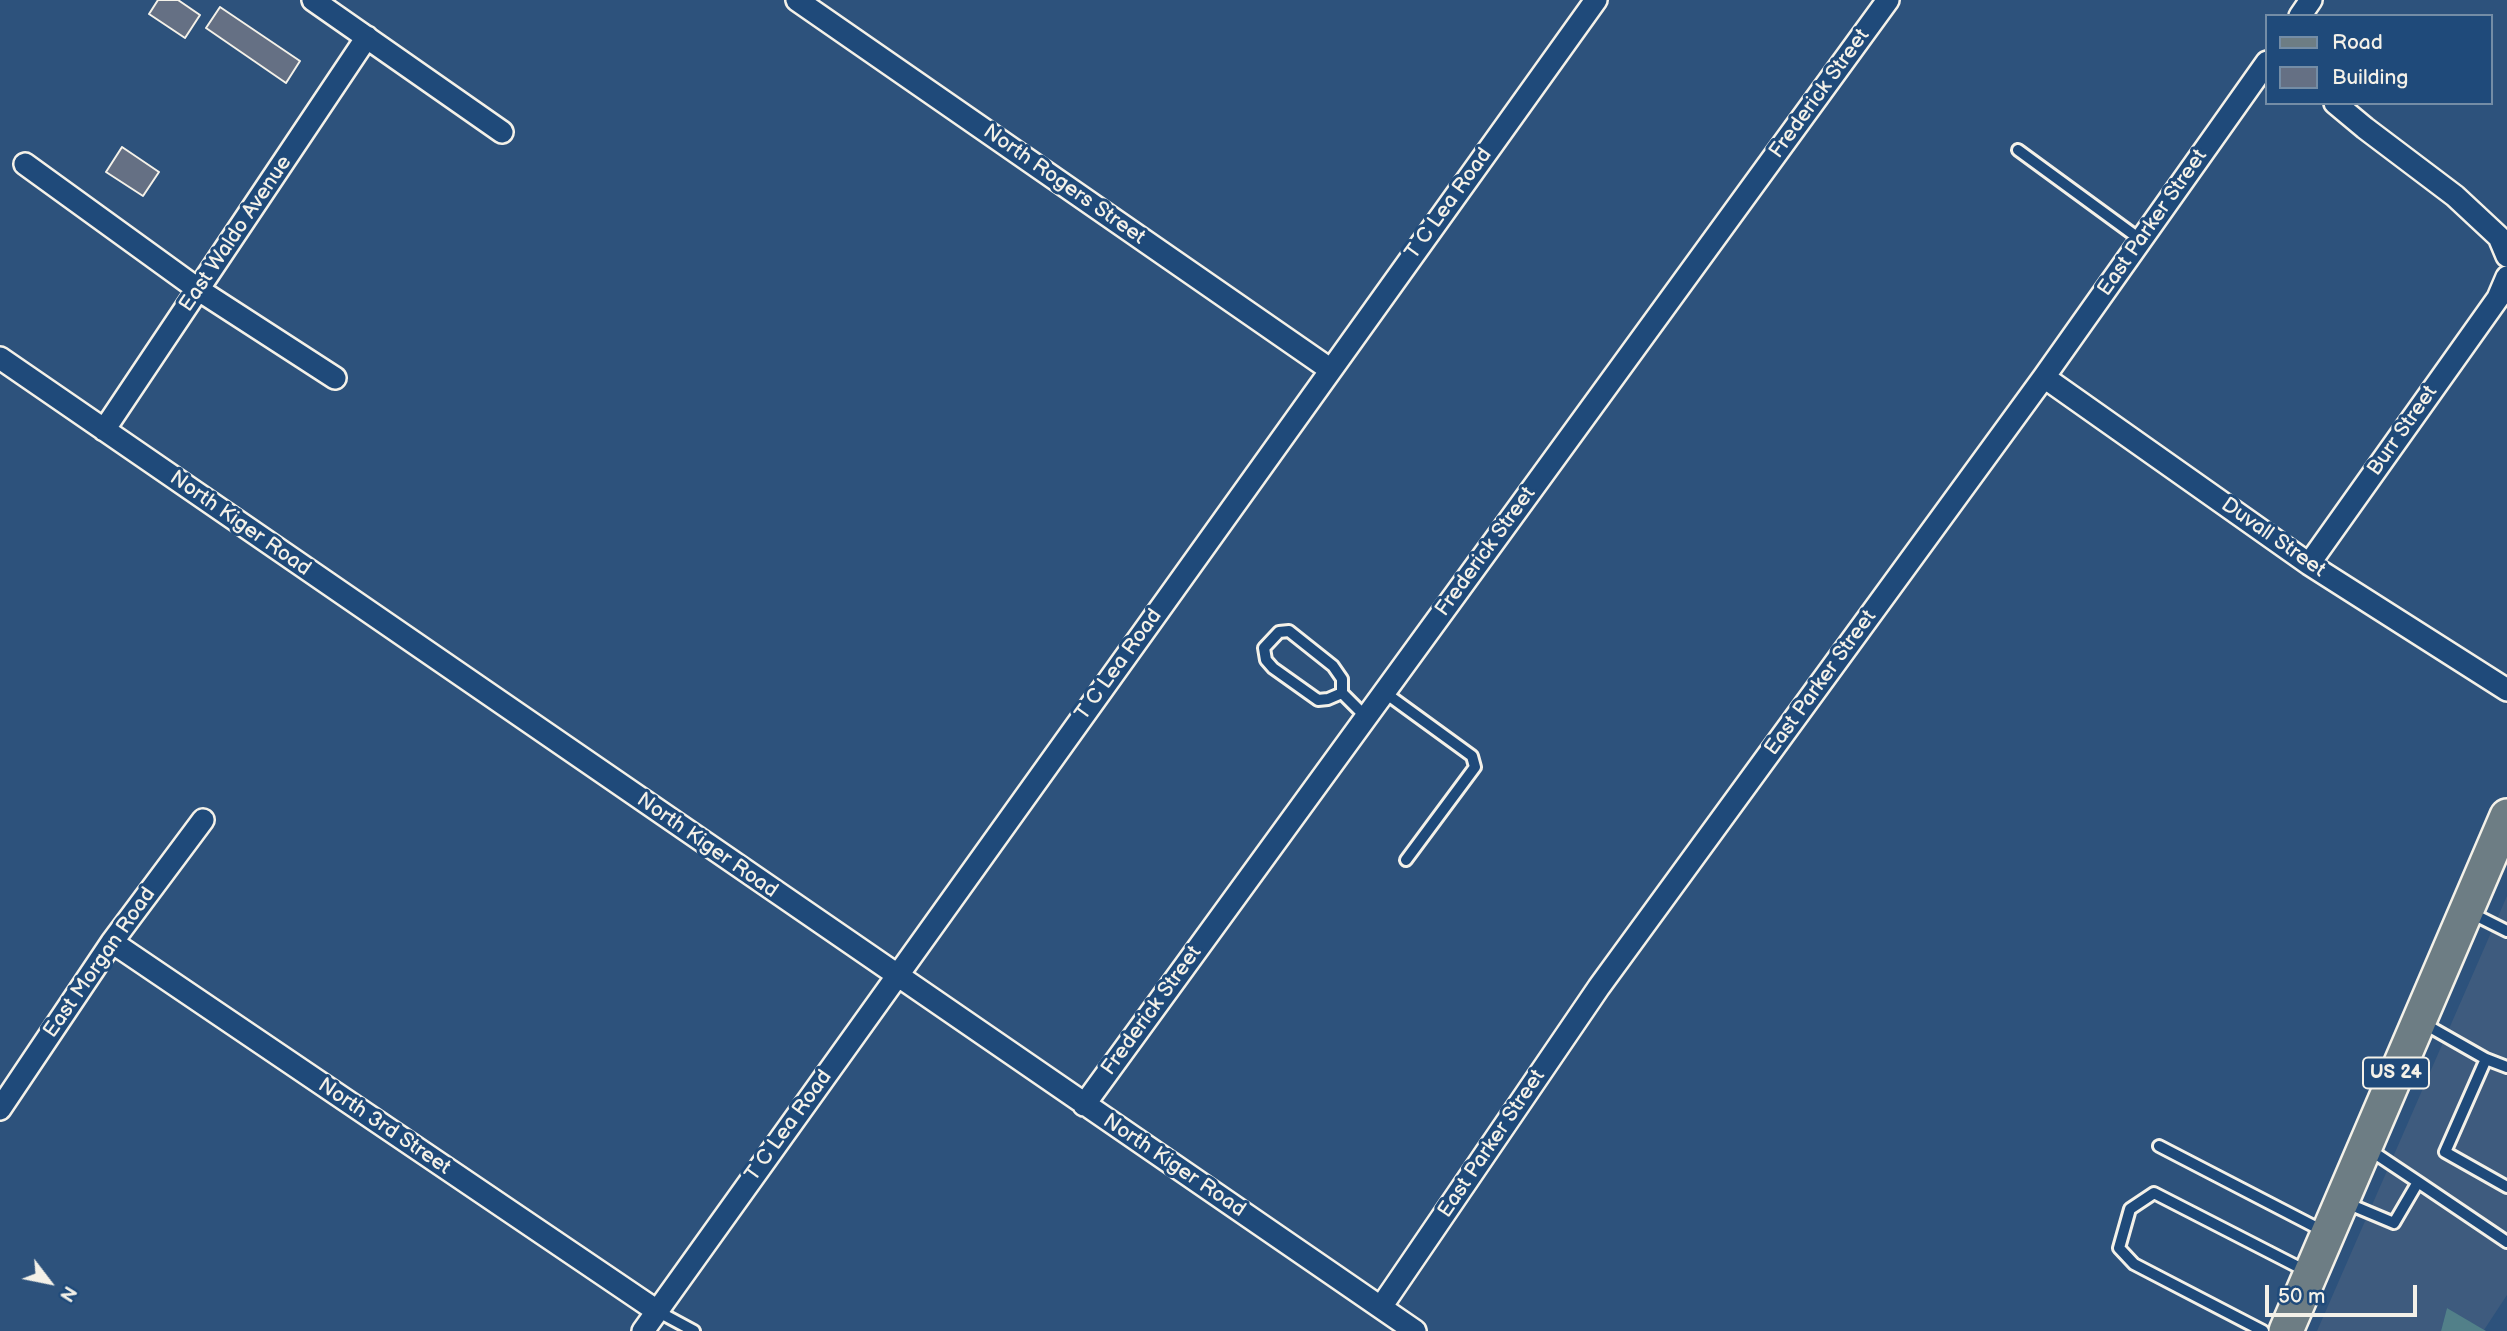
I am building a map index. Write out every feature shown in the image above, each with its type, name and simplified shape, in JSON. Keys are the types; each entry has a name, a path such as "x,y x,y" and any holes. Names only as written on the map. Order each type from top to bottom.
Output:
{"main road":[{"name":"US 24","path":"2286,1331 2466,911 2501,838"}],"street":[{"path":"313,0 502,132"},
{"name":"North Rogers Street","path":"797,0 1331,369"},
{"name":"T C Lea Road","path":"643,1331 1596,0"},
{"name":"Frederick Street","path":"1084,1105 1888,0"},
{"name":"East Waldo Avenue","path":"104,430 367,37"},
{"name":"East Parker Street","path":"1381,1307 1600,987 2044,377 2266,63"},
{"path":"2337,105 2455,196 2499,237 2507,256"},
{"path":"25,163 199,290 335,378"},
{"name":"Burr Street","path":"2309,564 2502,302 2507,277"},
{"name":"North Kiger Road","path":"0,358 1415,1331"},
{"name":"Duvall Street","path":"2044,377 2309,564 2507,690"},
{"name":"East Morgan Road","path":"0,1109 112,942 203,820"},
{"name":"North 3rd Street","path":"112,942 657,1311"}],"lane":[{"path":"2018,150 2141,240"},
{"path":"1342,693 1318,701 1273,668 1266,660 1264,648 1279,632 1289,631 1333,666 1342,679 1342,693 1366,717"},
{"path":"1384,692 1472,756 1475,767 1406,860"},
{"path":"2466,911 2507,932"},
{"path":"2419,1020 2486,1059 2507,1067"},
{"path":"2486,1059 2445,1152 2507,1187"},
{"path":"2158,1146 2328,1233"},
{"path":"2365,1146 2507,1242"},
{"path":"2341,1200 2394,1223 2418,1182"},
{"path":"2263,1331 2134,1264 2119,1248 2130,1209 2154,1193 2310,1273"},
{"path":"657,1311 694,1331"}],"shaded area":[{"path":"2507,896 2507,1295 2484,1330 2447,1308 2441,1331 2317,1331"}],"green space":[{"path":"2447,1308 2486,1331 2441,1331"}],"building":[{"path":"158,0 178,0 200,15 185,38 149,14"},
{"path":"220,7 300,61 286,83 206,28"},
{"path":"122,147 159,172 143,196 106,172"}]}
